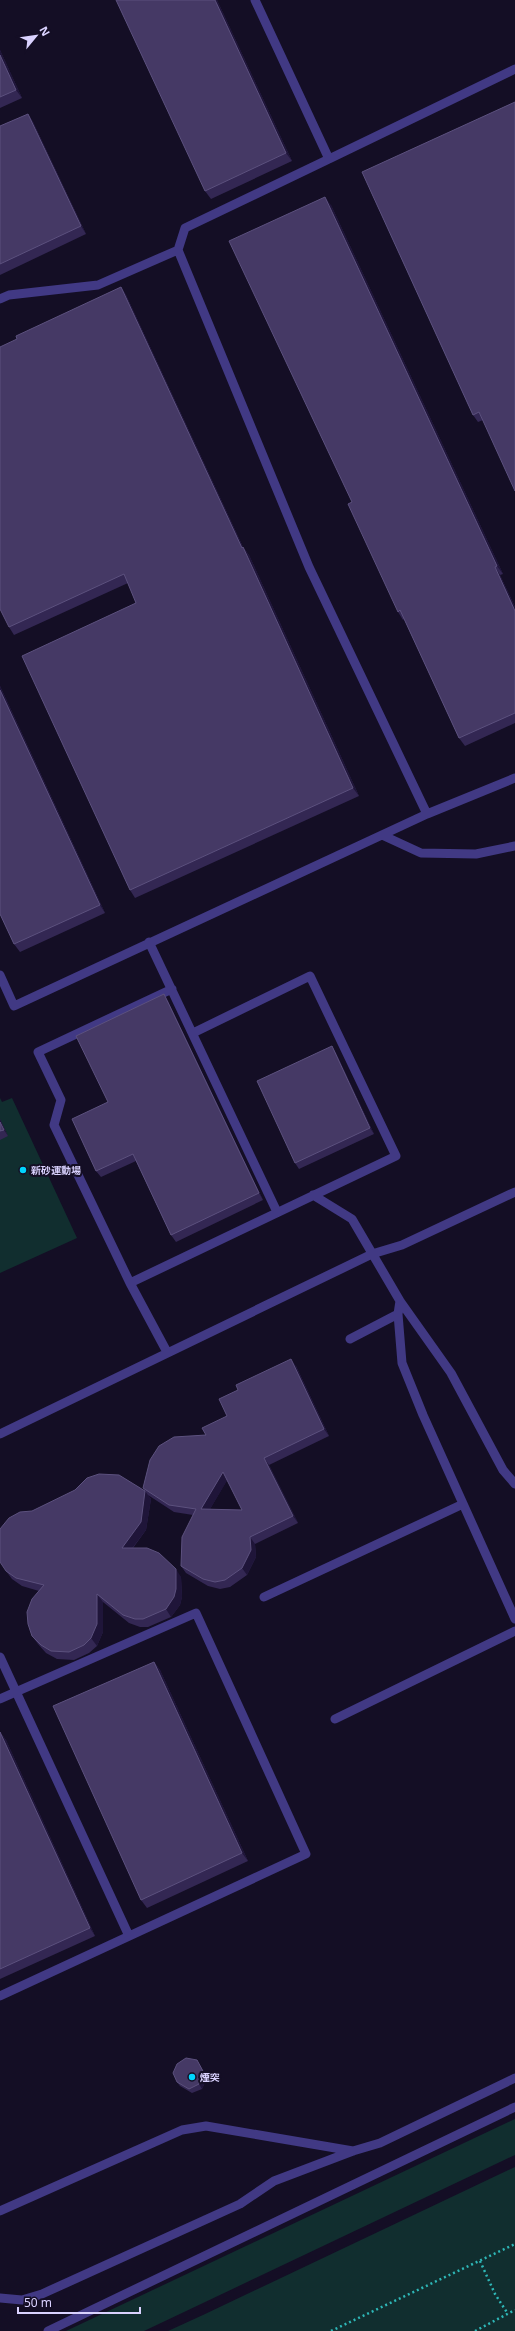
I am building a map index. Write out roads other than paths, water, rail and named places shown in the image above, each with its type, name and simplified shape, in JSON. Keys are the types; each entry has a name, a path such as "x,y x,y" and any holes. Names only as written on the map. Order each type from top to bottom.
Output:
{"lane":[{"path":"255,0 328,159"},
{"path":"427,814 309,567 178,250 185,228 515,69"},
{"path":"0,299 9,295 98,285 178,250"},
{"path":"0,975 14,1006 382,834 515,778"},
{"path":"382,834 421,853 476,854 515,846"},
{"path":"149,942 277,1212"},
{"path":"130,1283 396,1156 310,976 193,1033"},
{"path":"167,1352 130,1283 54,1125 61,1100 38,1052 172,989"},
{"path":"0,1434 372,1254 402,1245 515,1192"},
{"path":"313,1195 352,1219 400,1301 451,1373 503,1470 515,1484"},
{"path":"400,1301 398,1314 402,1363 423,1415 515,1619"},
{"path":"350,1339 398,1314"},
{"path":"264,1597 464,1504"},
{"path":"0,1699 196,1613 306,1854 0,1996"},
{"path":"335,1719 515,1631"},
{"path":"0,1657 129,1936"},
{"path":"0,2298 22,2300 42,2294 240,2204 274,2181 353,2151 380,2143 515,2078"},
{"path":"48,2331 515,2108"},
{"path":"0,2211 182,2130 206,2126 353,2151"}],"place":[{"name":"新砂運動場","path":"23,1170"},
{"name":"煙突","path":"192,2077"}]}
